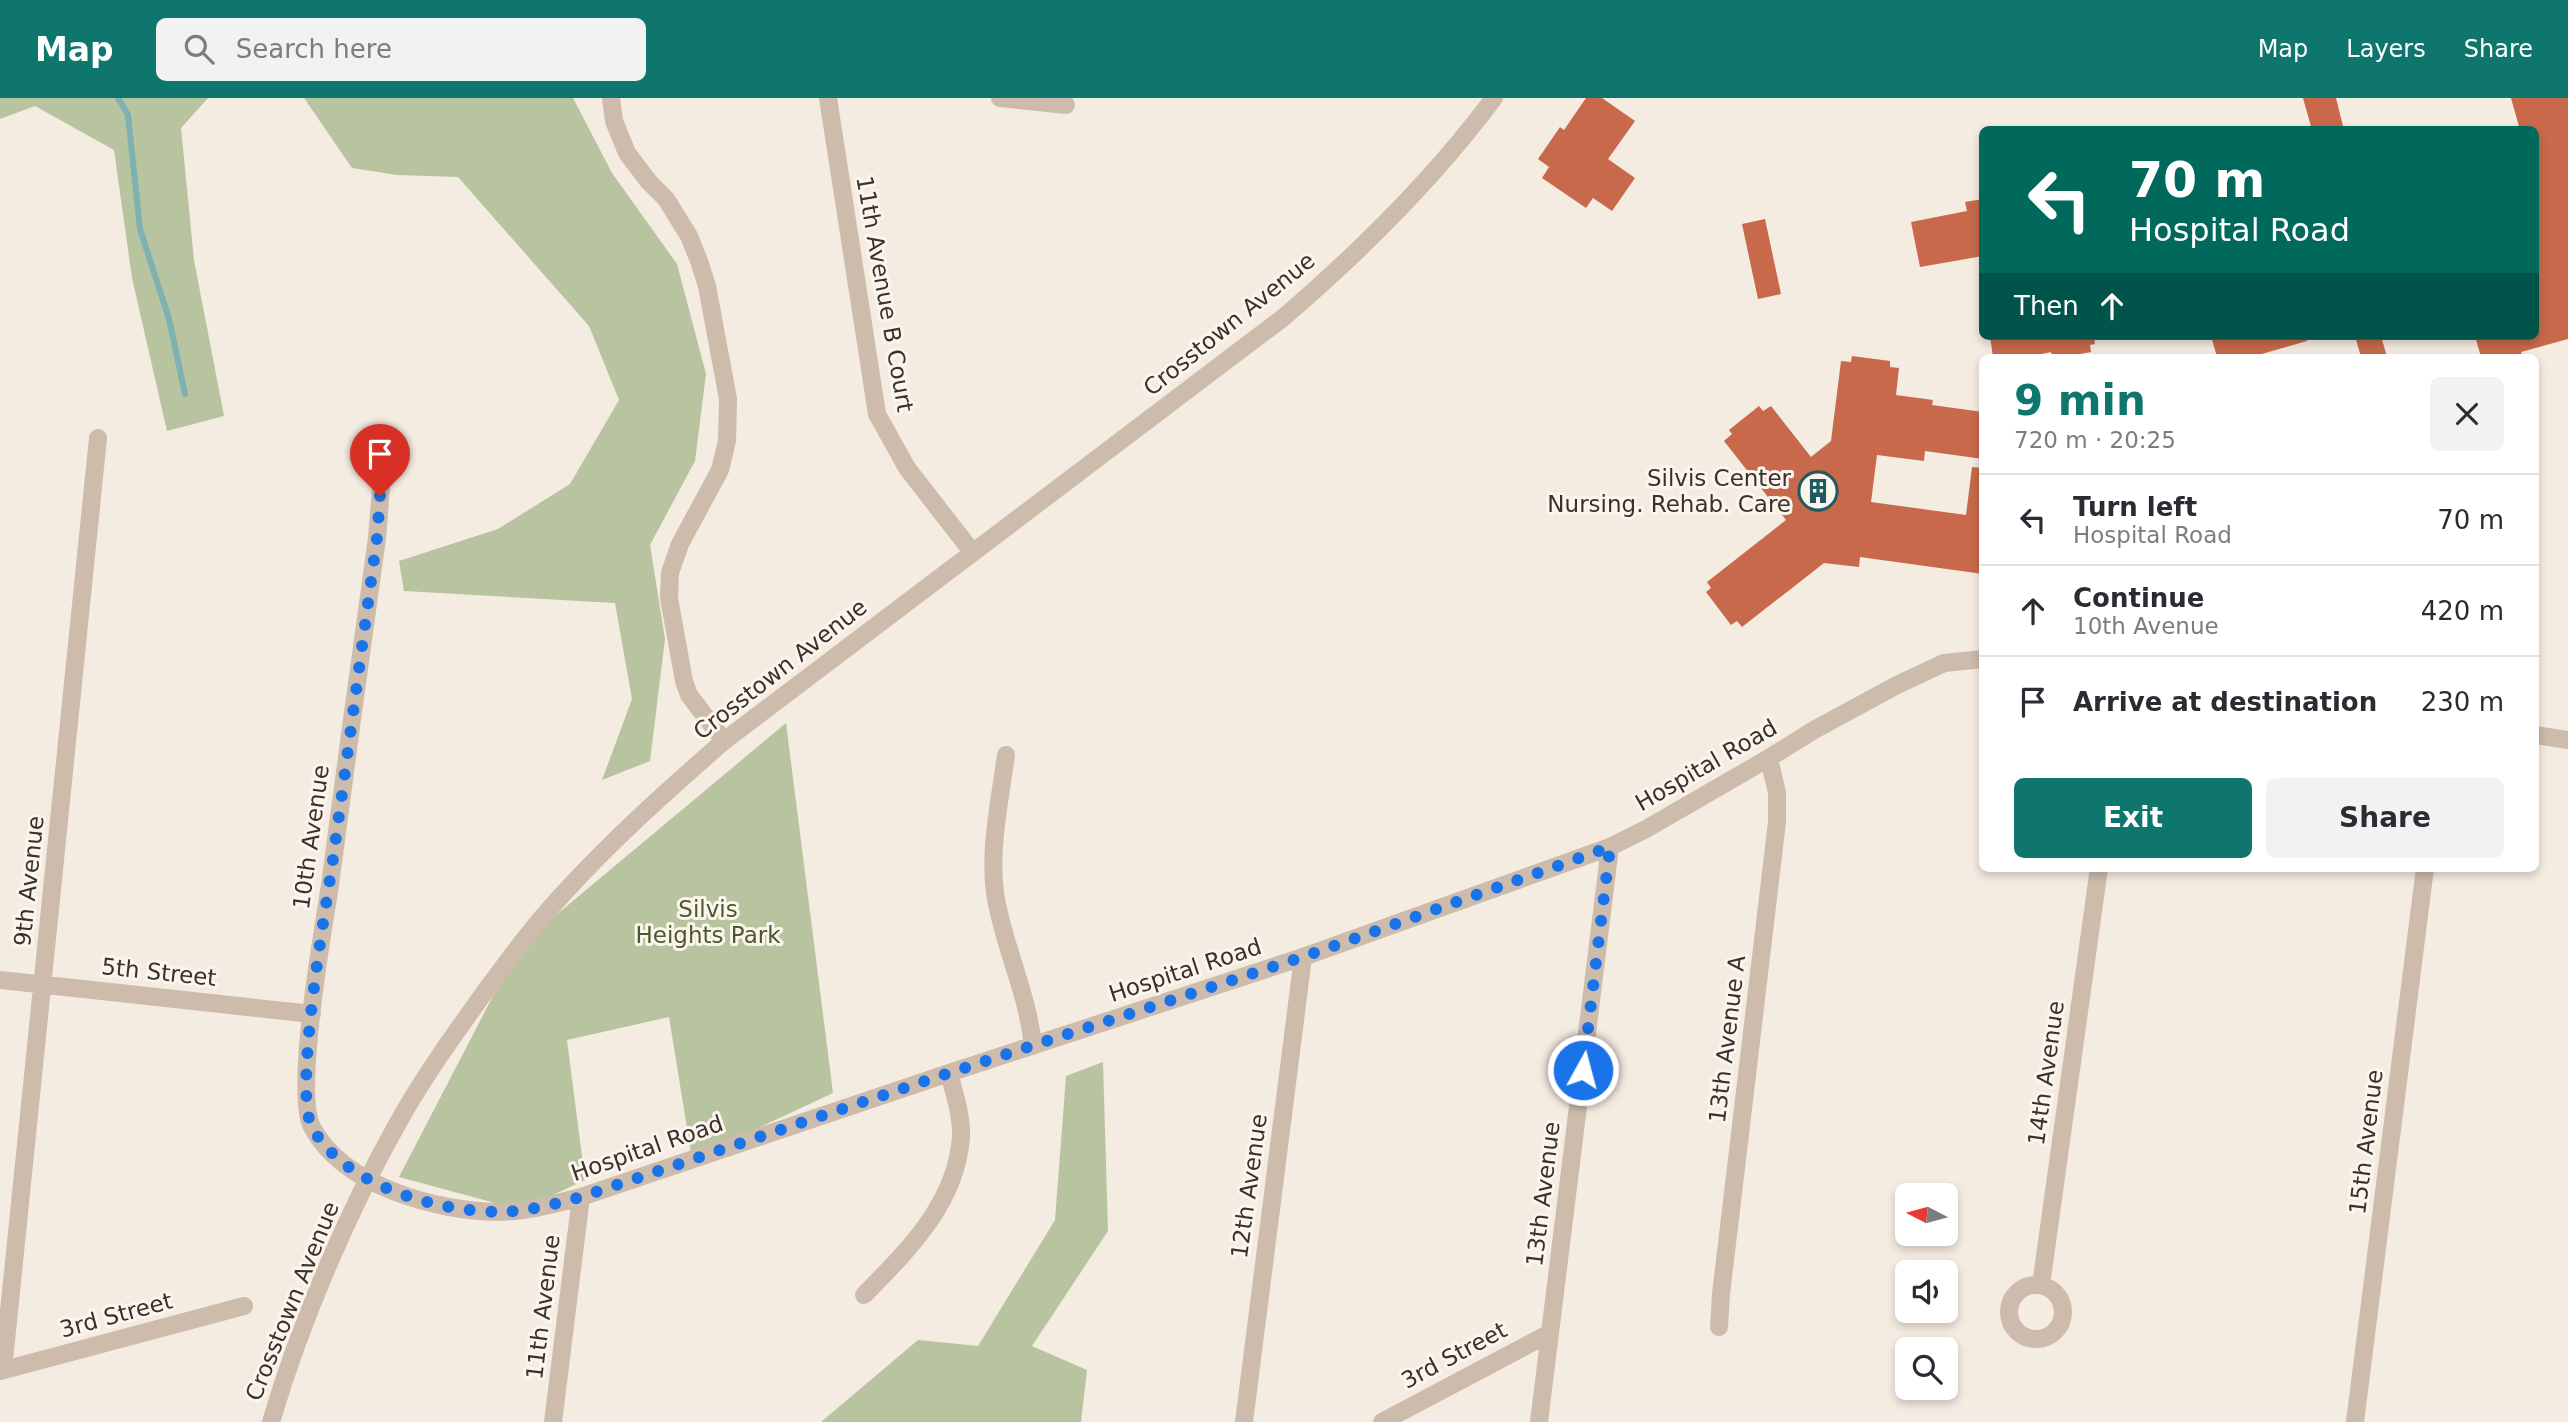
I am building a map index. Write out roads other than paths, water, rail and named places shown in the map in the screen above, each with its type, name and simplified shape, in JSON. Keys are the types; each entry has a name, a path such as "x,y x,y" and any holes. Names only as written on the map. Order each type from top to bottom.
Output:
{"street":[{"path":"611,98 614,121 627,153 666,199 689,236 707,286 724,370 729,420 720,471 680,544 668,584 684,681 689,695 724,741"},
{"name":"11th Avenue B Court","path":"828,98 877,414 907,468 974,553"},
{"path":"1000,98 1066,105"},
{"name":"Crosstown Avenue","path":"271,1422 309,1312 398,1121 439,1055 519,946 561,896 654,802 724,741 1273,325 1314,291 1436,172 1494,98"},
{"name":"9th Avenue","path":"2,1370 98,438"},
{"name":"10th Avenue","path":"369,1179 341,1161 312,1126 306,1094 312,1014 377,538 382,475"},
{"name":"Hospital Road","path":"369,1179 394,1191 431,1203 498,1212 536,1208 581,1197 1303,957 1610,847 1897,685 1944,663 1979,659"},
{"path":"2539,735 2568,740"},
{"path":"1006,755 993,880 1000,918 1031,1022 1033,1046"},
{"name":"13th Avenue A","path":"1719,1327 1722,1280 1777,822 1777,793 1769,758"},
{"name":"13th Avenue","path":"1539,1422 1610,847"},
{"name":"14th Avenue","path":"2041,1285 2098,872"},
{"name":"15th Avenue","path":"2355,1422 2424,872"},
{"name":"12th Avenue","path":"1244,1422 1303,957"},
{"name":"5th Street","path":"0,980 312,1014"},
{"path":"864,1295 925,1231 949,1184 961,1135 959,1113 949,1073"},
{"name":"11th Avenue","path":"553,1422 581,1197"},
{"name":"3rd Street","path":"2,1370 244,1306"},
{"name":"3rd Street","path":"1382,1422 1550,1333"}],"waterway":[{"path":"118,98 128,115 140,229 169,319 185,394"}],"place":[{"name":"Silvis Center Nursing. Rehab. Care","path":"1818,491"}],"park label":[{"name":"Silvis Heights Park","path":"708,922"}]}
